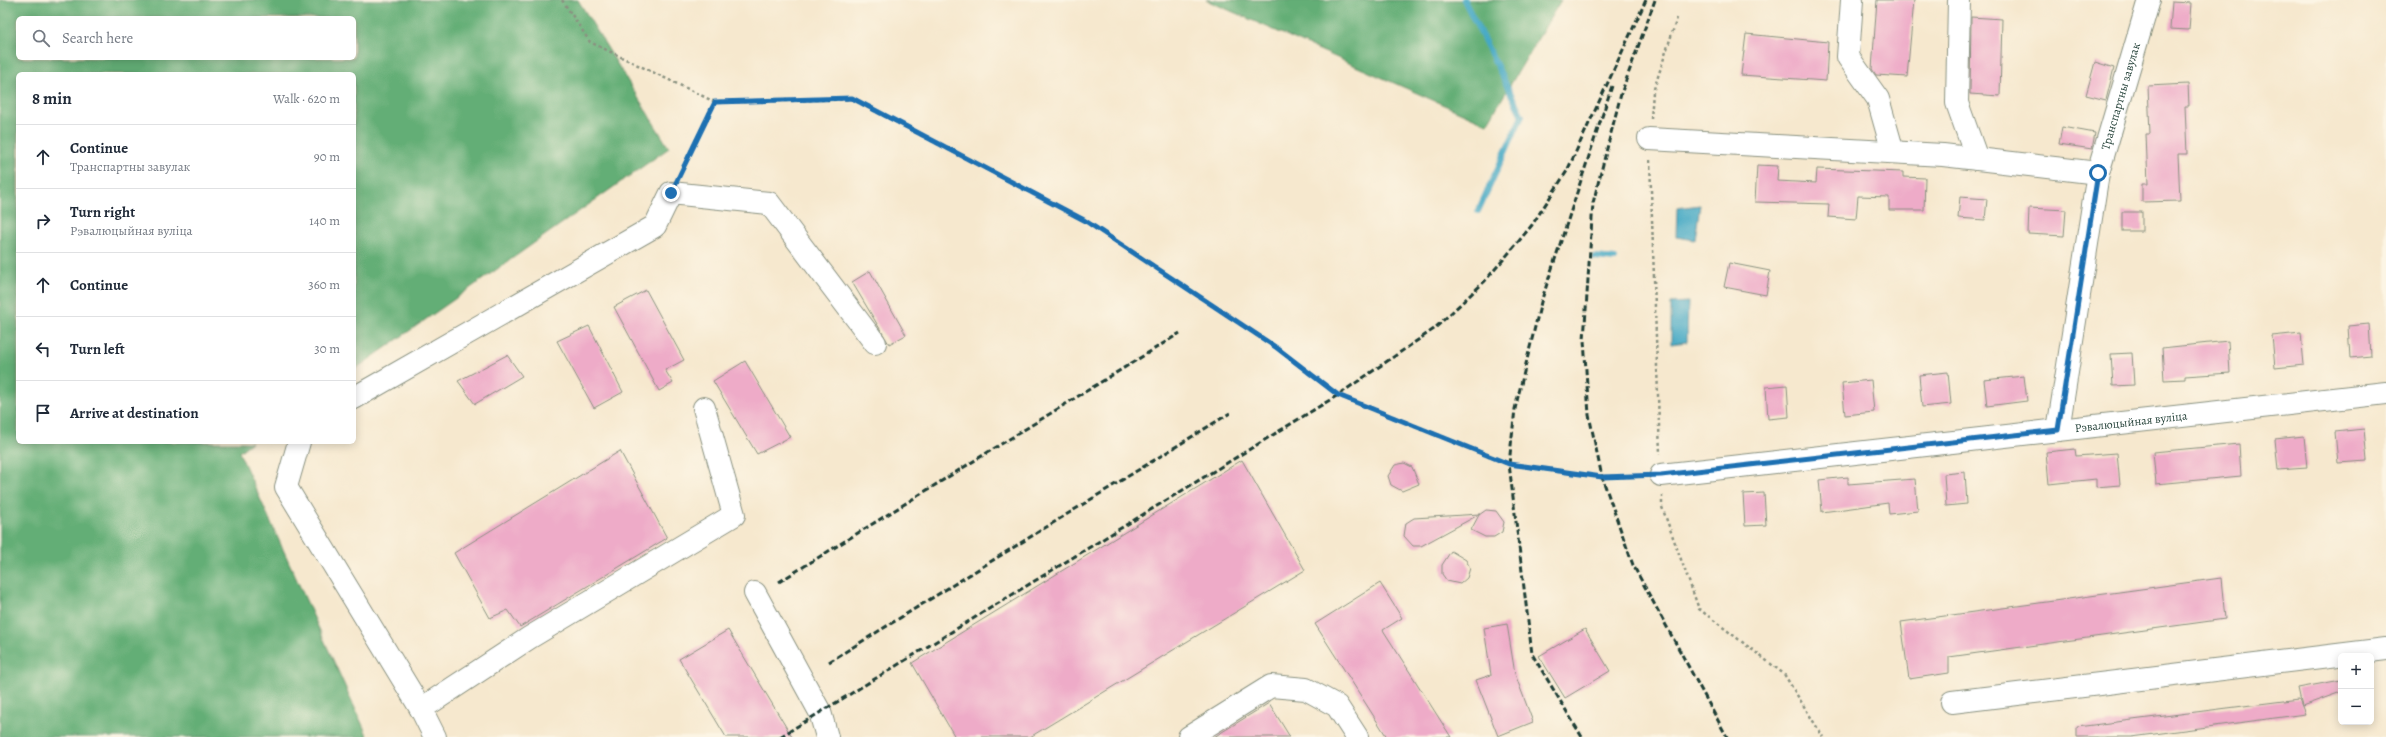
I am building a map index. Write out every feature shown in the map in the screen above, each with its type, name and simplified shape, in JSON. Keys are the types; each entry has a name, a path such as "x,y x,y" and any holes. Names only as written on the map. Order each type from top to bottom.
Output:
{"street":[{"path":"1852,0 1848,57 1878,98 1893,152"},
{"path":"1959,0 1957,103 1977,159"},
{"name":"Транспартны завулак","path":"2058,430 2098,173 2149,0"},
{"path":"1649,139 1893,152 1977,159 2098,173"},
{"path":"356,397 655,226 671,193 769,203 875,343"},
{"name":"Рэвалюцыйная вуліца","path":"1661,475 2386,392"},
{"path":"421,709 529,638 734,516 704,408"},
{"path":"298,444 286,487 421,709 435,737"},
{"path":"754,593 820,712 827,737"},
{"path":"1952,702 2386,649"},
{"path":"1189,737 1271,686 1306,689 1337,706 1357,737"}],"path":[{"path":"562,0 590,42 715,102 852,98 1084,220 1277,348 1338,395 1509,464 1602,477 1661,475"},
{"path":"1677,18 1653,92 1649,139 1662,507 1699,609 1784,674 1823,737"},
{"path":"671,193 715,102"}],"green space":[{"path":"0,0 578,0 669,148 356,369 356,72 16,72 16,444 249,444 239,452 368,737 0,737"},
{"path":"1206,0 1561,0 1487,124"}],"water":[{"path":"1700,205 1695,240 1676,237 1677,208"},
{"path":"1688,302 1687,342 1671,344 1671,303"}],"building":[{"path":"1877,0 1914,0 1907,77 1876,75 1872,69"},
{"path":"2172,2 2191,3 2189,30 2170,29"},
{"path":"1971,17 2002,19 2000,96 1970,94"},
{"path":"1746,34 1828,42 1826,81 1741,75"},
{"path":"2095,62 2114,68 2106,100 2086,95"},
{"path":"2188,84 2189,106 2185,106 2187,154 2178,154 2180,201 2142,202 2142,184 2148,184 2146,134 2150,134 2148,86"},
{"path":"2062,127 2095,133 2092,149 2059,144"},
{"path":"1757,165 1778,166 1777,181 1816,183 1817,169 1903,172 1903,177 1925,178 1924,210 1889,210 1889,197 1858,196 1856,219 1828,217 1829,204 1755,202"},
{"path":"1960,197 1987,199 1985,220 1958,218"},
{"path":"2029,208 2066,210 2064,236 2028,234"},
{"path":"2122,212 2142,212 2142,231 2122,231"},
{"path":"1729,263 1770,271 1766,295 1724,287"},
{"path":"870,271 906,335 889,344 852,282"},
{"path":"646,290 684,360 665,370 673,383 659,391 614,307"},
{"path":"2369,324 2371,356 2350,358 2348,326"},
{"path":"589,326 623,392 594,408 557,341"},
{"path":"2301,333 2304,365 2275,368 2272,336"},
{"path":"2228,341 2230,373 2185,376 2185,379 2164,380 2162,348"},
{"path":"2132,353 2134,385 2113,386 2111,354"},
{"path":"507,355 522,376 475,404 458,381"},
{"path":"745,361 790,437 757,454 713,381"},
{"path":"1948,372 1951,404 1922,407 1919,375"},
{"path":"2024,376 2027,401 1987,406 1984,380"},
{"path":"1871,380 1874,412 1845,415 1842,383"},
{"path":"1787,385 1789,417 1768,419 1766,387"},
{"path":"2364,429 2367,461 2338,463 2335,432"},
{"path":"2304,436 2307,468 2278,470 2275,439"},
{"path":"2239,444 2241,476 2156,484 2153,452"},
{"path":"2075,449 2076,456 2117,453 2120,485 2096,487 2096,479 2049,484 2046,452"},
{"path":"620,451 667,538 520,627 508,610 490,618 454,553"},
{"path":"1242,460 1305,570 1030,737 955,737 912,663"},
{"path":"1404,463 1412,467 1419,484 1402,491 1391,485 1388,476 1395,465"},
{"path":"1965,472 1967,504 1946,506 1944,474"},
{"path":"1848,477 1848,484 1915,479 1918,511 1889,514 1888,503 1822,512 1819,480"},
{"path":"1764,493 1766,525 1745,526 1743,494"},
{"path":"1486,510 1496,511 1504,522 1502,532 1494,537 1485,537 1471,530 1479,515"},
{"path":"1480,514 1421,546 1413,546 1404,536 1406,523 1414,518"},
{"path":"1451,551 1466,560 1470,568 1467,578 1460,584 1447,581 1442,574 1442,565"},
{"path":"2221,578 2225,619 1949,657 1949,673 1909,679 1901,622"},
{"path":"1380,583 1402,618 1383,630 1451,737 1387,737 1315,624"},
{"path":"1507,624 1515,674 1533,722 1498,736 1476,680 1491,675 1484,628"},
{"path":"1585,629 1610,671 1565,698 1539,656"},
{"path":"728,630 792,737 726,737 679,659"},
{"path":"2338,681 2338,693 2302,706 2298,688"},
{"path":"2299,699 2305,714 2132,737 2077,737 2077,727"},
{"path":"1269,703 1290,737 1214,737"}],"waterway":[{"path":"1464,0 1522,116 1478,211"},
{"path":"1595,257 1615,259"}],"railway":[{"path":"780,737 1338,395 1434,329 1484,282 1514,247 1532,225 1567,171 1646,0"},
{"path":"1655,0 1621,94 1593,203 1584,340 1589,415 1602,477 1633,565 1727,737"},
{"path":"1582,737 1532,654 1509,464 1515,409 1541,302 1612,86"},
{"path":"779,582 1180,333"},
{"path":"829,662 1230,413"}],"route":[{"path":"671,193 715,102 852,98 1084,220 1277,348 1338,395 1509,464 1602,477 1661,475 2058,430 2098,173"}]}
